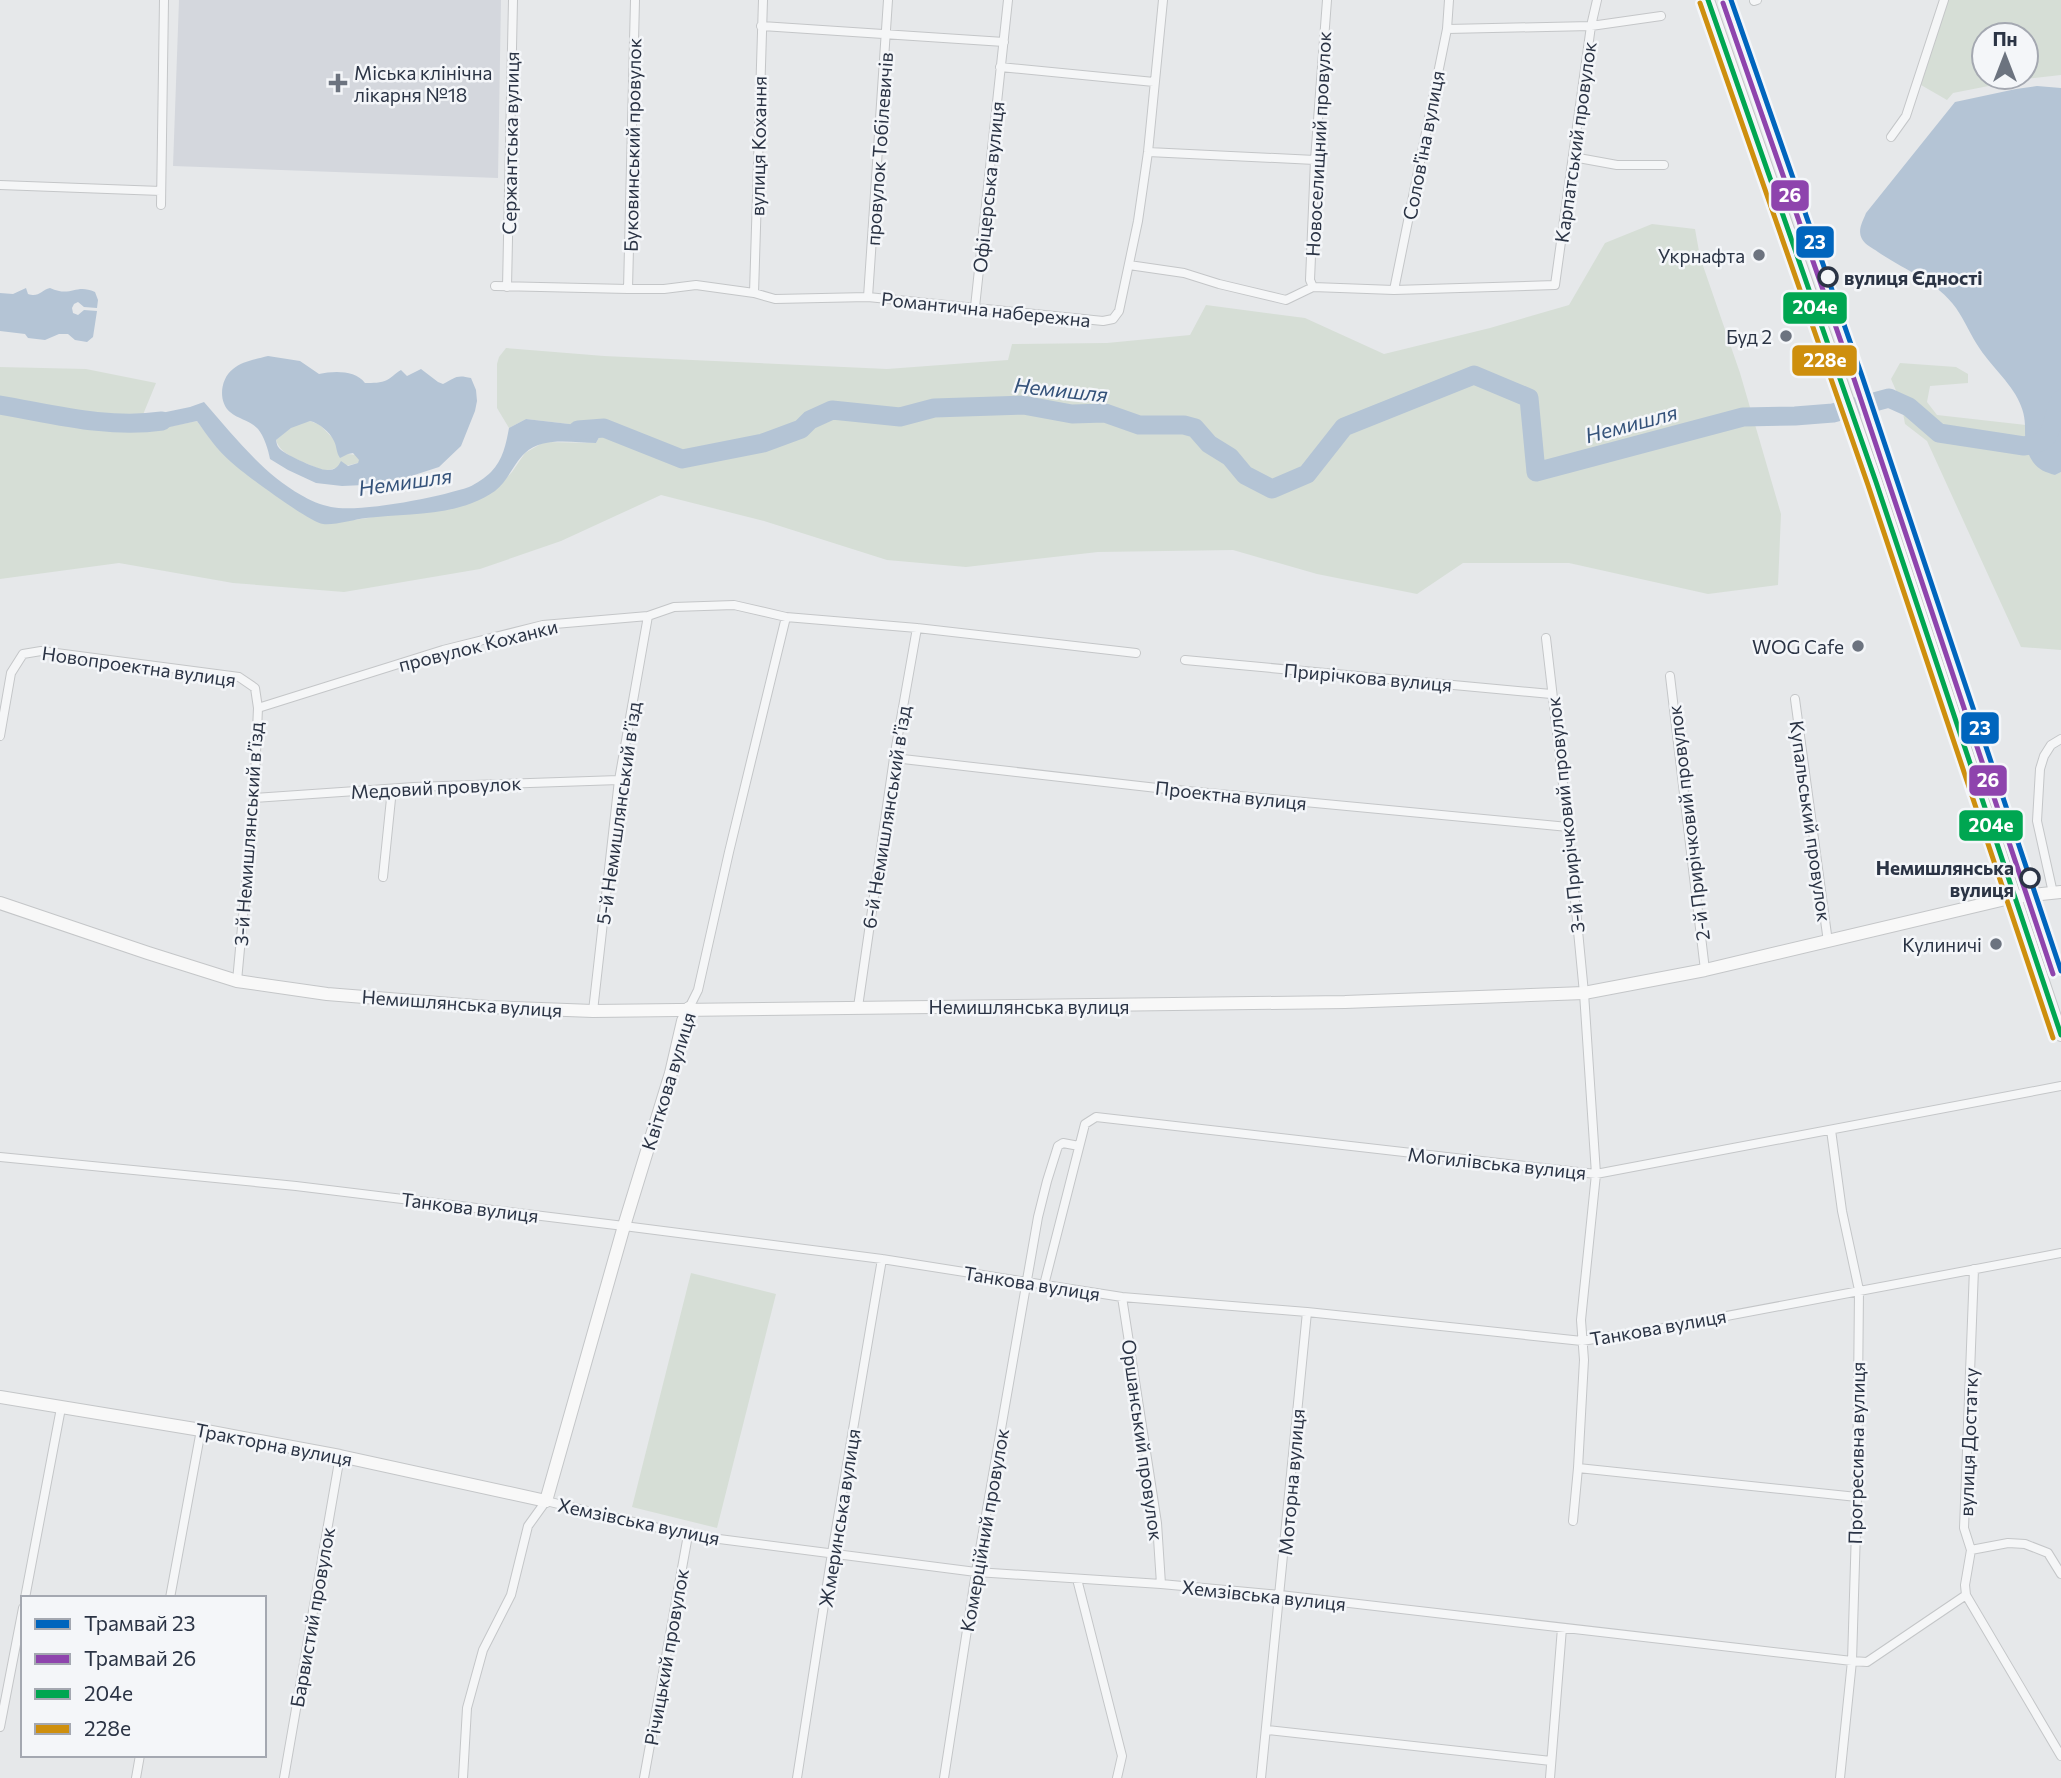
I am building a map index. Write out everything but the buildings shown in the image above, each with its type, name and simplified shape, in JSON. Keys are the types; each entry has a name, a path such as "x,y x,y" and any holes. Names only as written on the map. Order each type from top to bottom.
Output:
{"street":[{"path":"161,205 164,0"},
{"name":"Сержантська вулиця","path":"507,287 513,0"},
{"name":"Буковинський провулок","path":"628,289 635,0"},
{"name":"вулиця Кохання","path":"754,293 763,0"},
{"name":"провулок Тобілевичів","path":"869,297 888,0"},
{"name":"Офіцерська вулиця","path":"975,307 1008,0"},
{"path":"1163,0 1147,152 1129,265 1184,273 1286,300 1313,287 1394,290"},
{"name":"Новоселищний провулок","path":"1313,287 1310,280 1315,160 1327,0"},
{"name":"Солов'їна вулиця","path":"1394,290 1447,29 1449,0"},
{"name":"Карпатський провулок","path":"1394,290 1555,285 1591,26 1597,0"},
{"path":"1708,0 1865,450 2061,1035"},
{"path":"1891,137 1906,116 1944,0"},
{"path":"1447,29 1591,26 1661,16"},
{"path":"761,26 1004,42"},
{"path":"1000,67 1154,82"},
{"path":"1147,152 1315,160"},
{"path":"1573,157 1617,165 1664,165"},
{"path":"0,185 161,191"},
{"name":"Романтична набережна","path":"495,286 664,289 696,285 754,293 775,299 869,297 1103,321 1113,319 1119,311 1129,265"},
{"name":"провулок Коханки","path":"258,708 443,650 543,625 648,616 674,607 734,605 786,617"},
{"name":"5-й Немишлянський в’їзд","path":"593,1011 619,780 648,616"},
{"path":"786,617 917,628 1136,653"},
{"name":"Квіткова вулиця","path":"546,1501 624,1226 671,1073 682,1021 698,990 786,617"},
{"name":"6-й Немишлянський в’їзд","path":"858,1007 894,758 917,628"},
{"name":"3-й Прирічковий провулок","path":"1546,638 1584,993 1596,1174 1581,1320 1584,1360 1573,1521"},
{"name":"Новопроектна вулиця","path":"0,736 11,673 23,654 41,651 239,677 255,688"},
{"name":"Прирічкова вулиця","path":"1185,660 1551,694"},
{"name":"2-й Прирічковий провулок","path":"1670,676 1705,970"},
{"name":"3-й Немишлянський в’їзд","path":"237,981 254,798 258,708 255,688"},
{"name":"Купальський провулок","path":"1795,699 1828,942"},
{"path":"2057,893 2037,821 2040,769 2051,745 2061,738"},
{"name":"Проектна вулиця","path":"894,758 1166,789 1568,827"},
{"name":"Медовий провулок","path":"254,798 392,789 619,780"},
{"path":"383,877 392,789"},
{"name":"Немишлянська вулиця","path":"0,903 237,981 340,995 488,1007 593,1011 1345,1002 1584,993 1705,970 2014,897 2057,893"},
{"name":"Могилівська вулиця","path":"1079,1146 1085,1124 1096,1117 1596,1174 2061,1086"},
{"name":"Прогресивна вулиця","path":"1831,1130 1842,1211 1858,1290 1857,1497 1852,1661 1840,1778"},
{"name":"Комерційний провулок","path":"944,1778 976,1572 1038,1217 1058,1146 1063,1143 1079,1146"},
{"path":"1044,1285 1079,1146"},
{"name":"Танкова вулиця","path":"0,1157 296,1186 624,1226 883,1259 1122,1297 1307,1312 1582,1341 2061,1253"},
{"name":"Жмеринська вулиця","path":"797,1778 832,1553 883,1259"},
{"name":"вулиця Достатку","path":"1966,1595 1971,1549 1964,1528 1974,1269"},
{"name":"Оршанський провулок","path":"1122,1297 1157,1523 1161,1584"},
{"name":"Моторна вулиця","path":"1261,1778 1307,1312"},
{"name":"Тракторна вулиця","path":"0,1397 340,1456 546,1501"},
{"path":"25,1596 61,1408"},
{"path":"170,1596 201,1430"},
{"name":"Барвистий провулок","path":"284,1778 340,1456"},
{"path":"1578,1468 1857,1497"},
{"path":"463,1778 467,1708 483,1650 511,1595 528,1526 546,1501"},
{"name":"Хемзівська вулиця","path":"546,1501 688,1535 976,1572 1280,1595 1867,1662 1966,1595"},
{"name":"Річицький провулок","path":"644,1778 688,1535"},
{"path":"1971,1549 2008,1543 2025,1544 2048,1553 2061,1573"},
{"path":"1077,1579 1122,1756 1117,1778"},
{"path":"1966,1595 2061,1756"},
{"path":"0,1727 21,1618"},
{"path":"1549,1778 1562,1628"},
{"path":"1267,1730 1551,1761"},
{"path":"136,1778 140,1757"}],"shaded area":[{"name":"Міська клінічна лікарня №18","path":"179,0 501,0 498,178 173,166"},
{"path":"1948,0 2061,0 2061,75 2040,77 2040,21 1970,21 1970,90 1953,93 1947,100 1921,85"},
{"path":"1652,224 1695,229 1700,257 1740,373 1781,514 1778,585 1708,594 1569,563 1463,563 1417,594 1317,574 1233,550 1098,552 966,567 887,560 764,521 661,495 561,541 480,569 344,592 233,583 119,563 0,579 0,367 86,369 156,383 142,417 133,426 147,431 197,421 211,440 324,524 368,518 495,490 525,453 544,442 596,443 604,428 526,419 509,428 497,408 497,364 506,348 604,356 887,369 1008,360 1012,344 1107,343 1190,335 1206,305 1305,318 1384,354 1569,305 1605,243"},
{"path":"1900,363 1956,367 1968,374 1968,383 1930,386 1927,402 1937,415 2026,425 2024,446 2055,475 2061,472 2061,650 2021,647 1927,441 1905,424 1901,402 1891,379"},
{"path":"310,421 320,425 348,454 356,455 360,460 358,463 321,470 283,451 276,440 287,430"},
{"path":"691,1273 776,1294 717,1528 632,1507"}],"water":[{"path":"2040,86 2061,88 2061,472 2055,475 2042,470 2033,462 2026,447 2024,414 2018,399 1980,349 1956,308 1930,283 1867,245 1860,232 1866,213 1955,102 2007,91 2040,91"},
{"path":"26,288 28,294 32,295 50,288 64,292 83,289 95,292 97,308 84,307 78,302 72,308 73,313 78,315 84,310 97,311 93,337 87,342 75,340 68,334 59,334 45,340 0,331 0,293 13,294"},
{"path":"268,356 300,361 319,374 350,374 365,383 385,381 401,370 407,376 421,369 443,384 453,378 471,378 476,390 475,411 461,446 439,467 402,479 364,485 316,483 270,459 258,429 226,408 222,390 229,373 241,364","holes":["310,421 330,434 340,458 353,453 359,460 358,463 348,466 341,461 334,469 324,470 281,450 276,440 291,428"]},
{"path":"204,402 273,476 315,502 344,508 400,503 472,486 495,467 505,446 509,428 526,419 604,428 596,443 550,442 532,448 521,457 495,491 465,505 449,510 323,524 277,497 238,468 197,421 147,432 132,426 142,417"}],"waterway":[{"name":"Немишля","path":"578,430 604,428 682,459 763,443 801,429 810,420 832,410 900,417 934,408 1023,405 1072,414 1105,413 1139,425 1184,425 1195,428 1209,444 1230,457 1245,475 1272,489 1307,474 1344,427 1474,375 1529,398 1536,472 1743,417 1833,413 1889,398 1909,407 1939,433 2024,446 2042,441 2047,436 2061,399"},
{"name":"Немишля","path":"0,405 101,422 162,421"}],"tram line":[{"name":"23","path":"1731,0 1862,376 2061,971"},
{"name":"26","path":"1723,3 1854,379 2053,974"}],"transit line":[{"name":"204е","path":"1708,0 1876,482 2061,1035"},
{"name":"228е","path":"1700,3 1868,485 2053,1038"}],"place":[{"name":"Міська клінічна лікарня №18","path":"338,83"},
{"name":"Укрнафта","path":"1759,255"},
{"name":"вулиця Єдності","path":"1828,277"},
{"name":"Буд 2","path":"1786,336"},
{"name":"WOG Cafe","path":"1858,646"},
{"name":"Немишлянська вулиця","path":"2030,878"},
{"name":"Кулиничі","path":"1996,944"}]}
